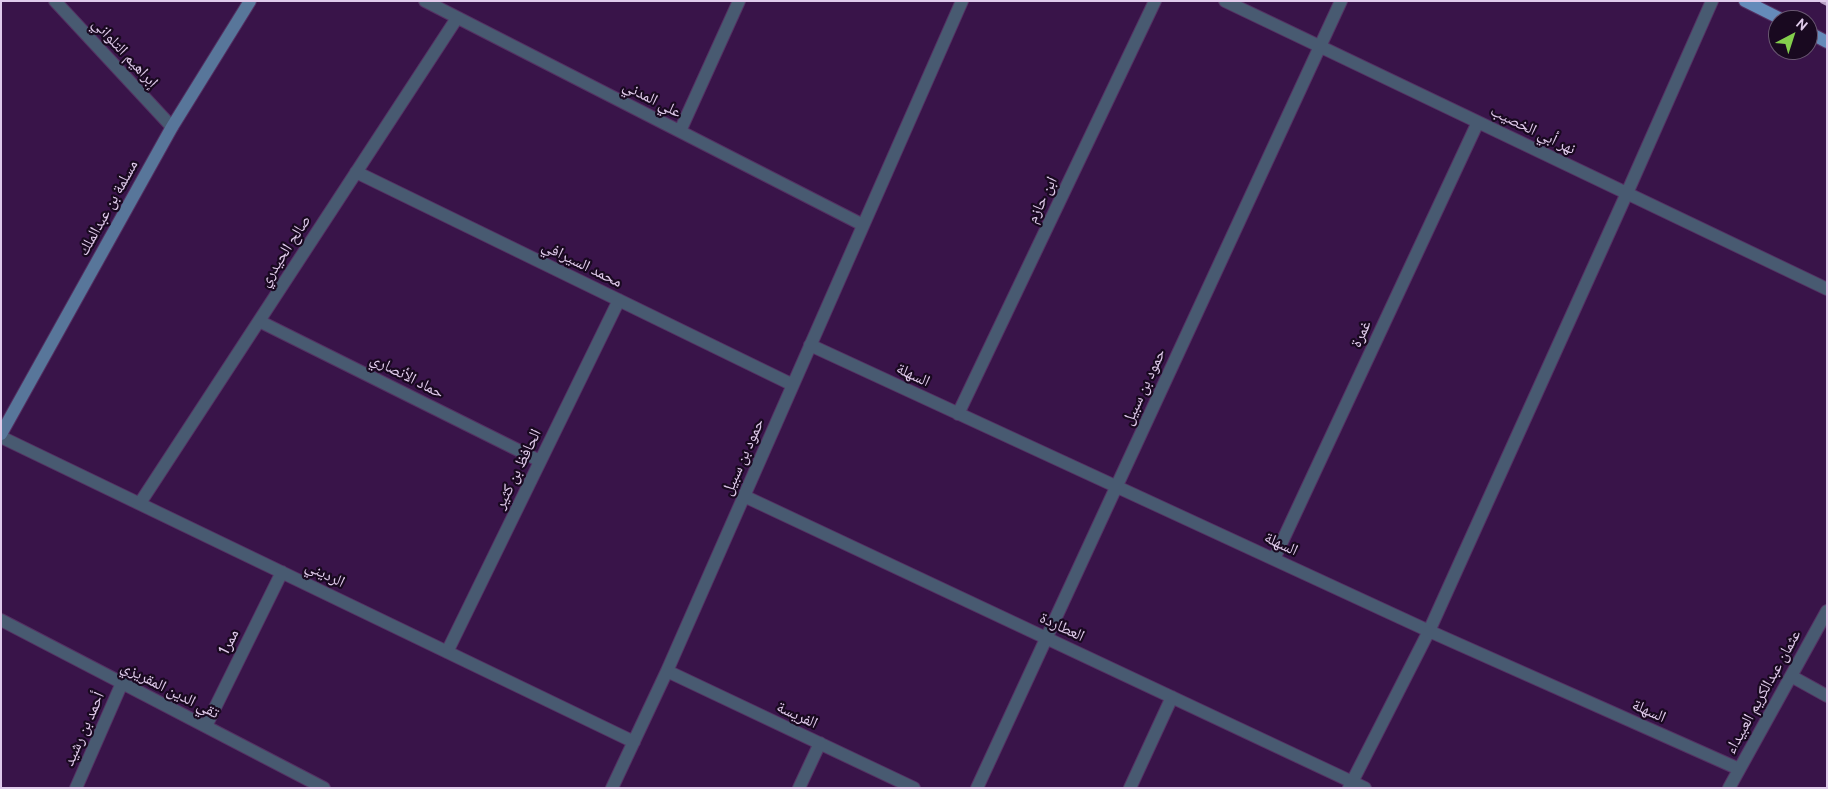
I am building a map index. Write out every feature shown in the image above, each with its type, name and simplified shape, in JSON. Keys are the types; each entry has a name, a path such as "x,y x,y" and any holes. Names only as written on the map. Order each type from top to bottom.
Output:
{"main road":[{"name":"مسلمة بن عبدالملك","path":"1,435 172,127 250,1"},
{"path":"1745,1 1768,12"}],"street":[{"name":"إبراهيم التلواني","path":"54,1 172,127"},
{"name":"علي المدني","path":"425,1 863,225"},
{"path":"680,131 739,1"},
{"name":"حمود بن سبيل","path":"612,788 667,671 962,1"},
{"name":"ابن حازم","path":"958,414 1155,1"},
{"name":"نهر أبي الخصيب","path":"1225,1 1827,289"},
{"name":"حمود بن سبيل","path":"977,788 1341,1"},
{"path":"1351,785 1429,631 1628,193 1712,1"},
{"name":"صالح الحيدري","path":"140,503 457,18"},
{"name":"غمرة","path":"1274,559 1478,122"},
{"name":"محمد السيرافي","path":"356,172 793,385"},
{"name":"الحافظ بن كثير","path":"447,652 619,300"},
{"name":"حماد الأنصاري","path":"259,320 540,461"},
{"name":"السهلة","path":"810,345 1429,631 1739,769"},
{"name":"الرديني","path":"1,435 634,742"},
{"name":"العطاردة","path":"744,496 1172,697 1351,785 1365,788"},
{"name":"ممر1","path":"206,726 282,572"},
{"name":"عثمان عبدالكريم العبيداء","path":"1729,788 1827,611"},
{"name":"تقي الدين المقريزي","path":"1,620 324,788"},
{"name":"الفريسة","path":"667,671 914,788"},
{"path":"1790,676 1827,696"},
{"name":"أحمد بن رشيد","path":"76,788 122,683"},
{"path":"1130,788 1172,697"},
{"path":"798,788 820,743"}],"railway":[{"path":"1821,1 1827,4"}]}
